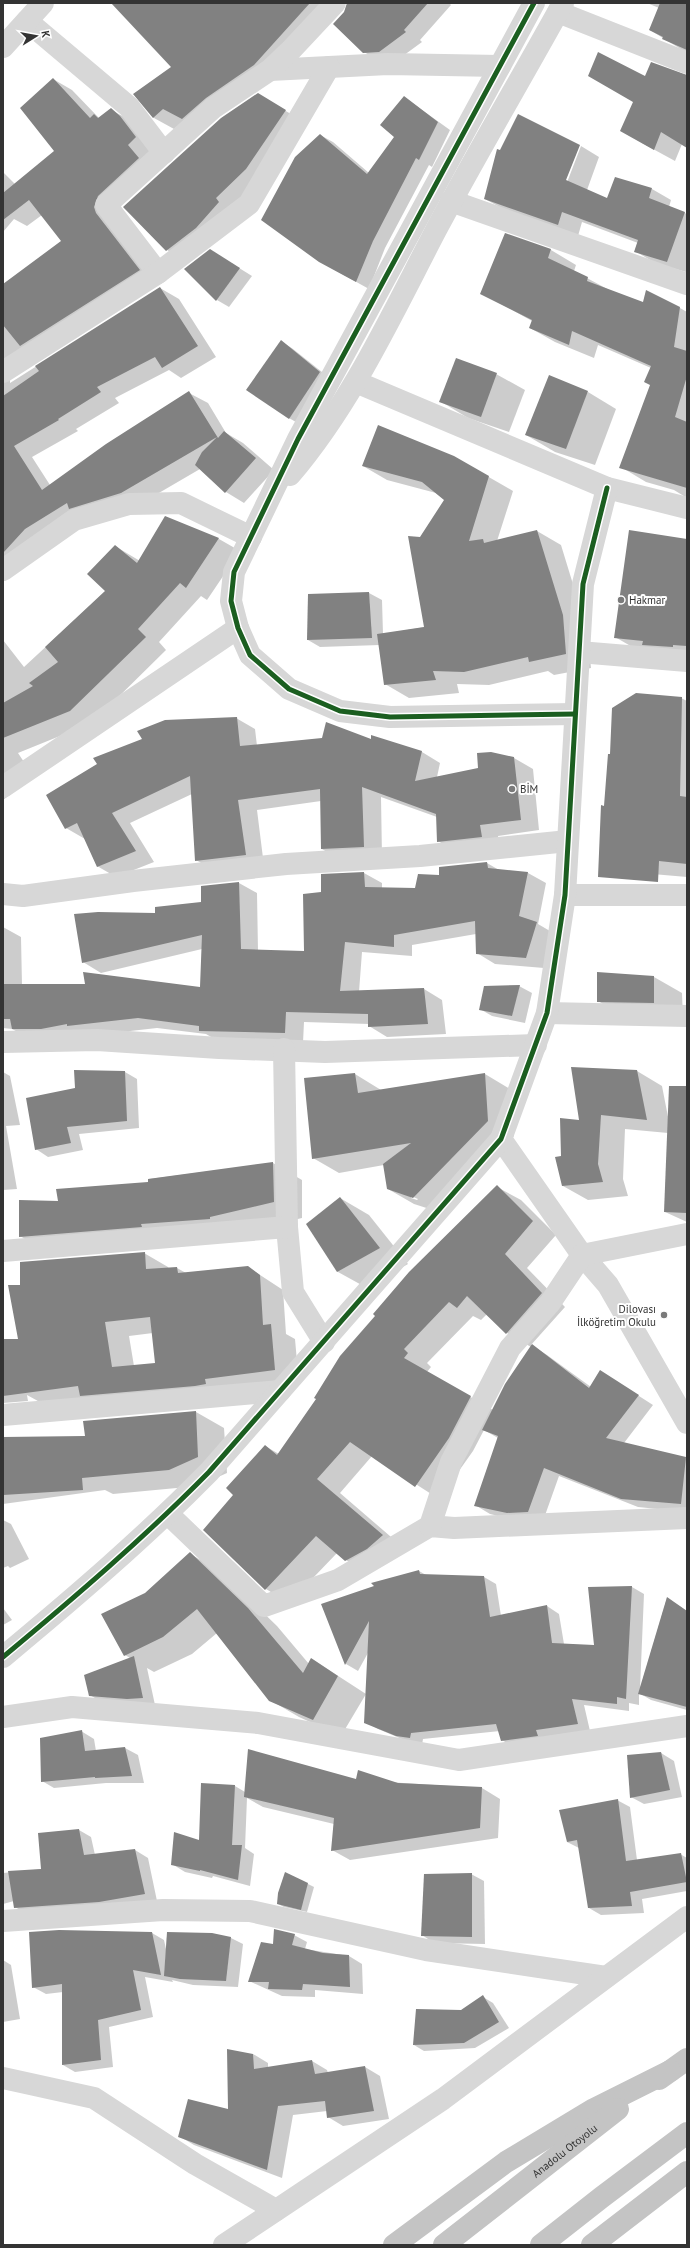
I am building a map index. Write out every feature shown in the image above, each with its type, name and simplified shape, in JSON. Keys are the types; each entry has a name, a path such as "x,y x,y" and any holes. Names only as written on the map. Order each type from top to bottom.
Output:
{"highway":[{"path":"394,2245 506,2162 594,2109 679,2065"},
{"name":"Anadolu Otoyolu","path":"444,2245 586,2132 679,2065"},
{"path":"542,2245 602,2197 687,2133"},
{"path":"592,2245 687,2172"}],"street":[{"path":"3,47 43,3"},
{"path":"158,273 106,205 213,108 270,70 335,3"},
{"path":"534,3 334,371 267,502 252,537 234,572 231,601 238,628 250,655 289,689 340,710 390,717 575,714"},
{"path":"267,502 314,447 356,382 451,201 560,7 687,63"},
{"path":"27,21 129,107 164,153"},
{"path":"270,70 388,64 500,66"},
{"path":"3,372 158,273 249,204 329,68"},
{"path":"451,201 687,284"},
{"path":"356,382 607,488 687,508"},
{"path":"3,1657 67,1604 168,1514 209,1472 501,1139 547,1013 566,894 583,584 607,488"},
{"path":"3,570 74,520 130,504 181,503 252,537"},
{"path":"3,787 238,628"},
{"path":"579,652 687,662"},
{"path":"3,894 23,896 133,881 286,864 420,856 568,841"},
{"path":"566,894 687,895"},
{"path":"547,1013 687,1016"},
{"path":"3,1042 97,1040 219,1048 284,1049 325,1052 536,1045"},
{"path":"284,1049 287,1227 293,1292 324,1342"},
{"path":"501,1139 582,1255 608,1285 687,1424"},
{"path":"3,1251 287,1227"},
{"path":"430,1526 451,1462 510,1348 550,1303 582,1255 687,1234"},
{"path":"3,1415 280,1390"},
{"path":"168,1514 264,1606 338,1580 430,1526 454,1528 687,1518"},
{"path":"3,1718 72,1707 258,1723 459,1760 687,1726"},
{"path":"3,1921 163,1910 250,1911 426,1950 606,1977"},
{"path":"224,2245 443,2099 687,1917"},
{"path":"3,2078 94,2098 195,2164 276,2210"}],"building":[{"path":"111,3 310,3 254,65 206,98 182,119 163,109 153,118 133,94 171,67"},
{"path":"347,3 428,3 404,30 406,32 379,52 363,53 333,24 344,12"},
{"path":"660,3 687,3 687,50 662,39 663,37 649,30"},
{"path":"598,52 645,76 651,62 687,75 687,148 661,132 654,150 620,131 633,102 588,76"},
{"path":"53,78 90,118 94,114 98,118 111,108 120,116 136,137 128,145 139,158 98,196 94,207 96,213 140,270 20,346 3,325 3,284 61,241 29,200 3,220 3,193 54,151 20,108"},
{"path":"258,93 286,110 246,169 216,198 219,202 196,228 166,251 123,207 221,118"},
{"path":"404,96 438,122 419,160 416,158 373,241 356,282 319,262 261,220 295,157 320,134 367,174 394,137 380,125"},
{"path":"518,114 580,145 566,180 607,198 615,177 652,188 649,198 685,212 667,262 634,252 638,240 562,212 558,225 484,199 497,149 500,150"},
{"path":"505,233 551,249 548,258 588,277 587,281 643,302 646,290 680,307 674,347 687,351 687,376 675,417 687,422 687,488 619,468 650,385 644,382 651,366 572,331 569,345 529,328 532,320 480,294"},
{"path":"210,249 240,268 216,301 184,269"},
{"path":"160,287 198,346 162,368 155,357 97,387 101,392 58,419 59,420 14,446 42,490 106,444 189,391 218,438 224,431 256,458 225,493 195,465 202,452 217,437 121,493 69,509 67,503 25,529 3,553 3,396 39,371 35,366"},
{"path":"281,340 320,372 289,419 246,390"},
{"path":"456,358 497,373 481,417 439,402"},
{"path":"549,375 588,391 566,449 525,435"},
{"path":"378,425 454,456 489,476 469,541 483,539 484,543 537,530 563,615 566,654 529,662 528,657 464,672 433,671 436,680 384,685 377,634 424,627 408,536 420,537 444,500 422,482 362,466"},
{"path":"165,516 219,538 186,588 180,583 138,629 146,637 70,711 3,738 3,703 33,686 29,683 58,662 45,647 105,591 87,574 115,545 137,563"},
{"path":"629,530 687,539 687,646 673,645 673,647 642,645 643,641 614,638"},
{"path":"369,592 372,638 307,640 308,594"},
{"path":"636,693 682,697 680,796 687,797 687,864 659,861 658,882 598,877 601,805 604,806 608,754 610,754 612,708"},
{"path":"237,717 240,746 322,738 326,722 371,739 371,735 422,751 415,781 478,768 477,753 491,752 514,757 521,820 480,825 482,837 437,842 436,814 362,787 364,847 321,849 320,789 238,800 246,855 195,861 190,776 112,813 136,851 97,867 77,823 65,829 46,795 97,764 93,758 142,739 137,731 165,720"},
{"path":"487,862 488,868 528,872 519,916 537,922 526,958 476,954 475,921 394,935 394,947 345,942 340,991 424,988 428,1024 368,1027 368,1014 286,1012 285,1033 199,1031 199,1026 138,1018 67,1026 67,1024 41,1029 12,1029 10,1019 3,1019 3,984 85,984 83,972 200,987 202,935 82,963 74,914 98,912 155,913 155,907 201,902 201,886 239,882 241,949 304,951 303,894 321,892 321,874 364,872 365,887 415,888 418,874 439,875 439,867"},
{"path":"597,972 654,976 654,1003 597,1002"},
{"path":"520,985 512,1016 479,1010 484,986"},
{"path":"571,1067 637,1070 647,1120 601,1115 598,1164 603,1182 562,1186 555,1157 561,1156 560,1118 579,1120"},
{"path":"74,1070 125,1071 127,1121 67,1127 71,1143 35,1150 26,1098 75,1088"},
{"path":"355,1073 358,1093 485,1073 488,1121 413,1198 387,1189 383,1164 411,1143 312,1159 304,1078"},
{"path":"669,1086 687,1086 687,1213 664,1212"},
{"path":"273,1162 274,1202 210,1217 210,1219 141,1224 142,1227 19,1237 19,1200 58,1201 56,1189 148,1182 148,1179"},
{"path":"497,1185 533,1221 505,1254 542,1293 506,1334 467,1296 457,1308 449,1302 404,1349 408,1353 404,1358 471,1396 449,1438 415,1487 350,1442 317,1479 383,1535 367,1549 345,1561 316,1536 265,1590 203,1530 233,1495 226,1488 265,1445 277,1455 316,1399 314,1398 340,1356 375,1316 373,1314 409,1272"},
{"path":"340,1197 380,1248 337,1272 306,1224"},
{"path":"145,1252 146,1269 177,1267 178,1273 248,1266 260,1275 263,1325 271,1324 275,1370 205,1379 206,1384 195,1386 80,1396 78,1386 3,1396 3,1339 18,1339 8,1285 20,1285 20,1262","holes":["150,1317 155,1363 112,1367 105,1322"]},
{"path":"532,1344 589,1388 600,1370 639,1395 606,1438 686,1457 681,1504 621,1499 544,1468 528,1512 507,1513 474,1506 498,1436 482,1430 505,1384"},
{"path":"196,1411 198,1457 169,1470 82,1478 83,1490 3,1495 3,1437 85,1436 83,1421"},
{"path":"190,1552 248,1608 303,1673 311,1658 338,1676 313,1720 269,1701 197,1609 163,1637 124,1656 101,1614 145,1593"},
{"path":"419,1570 420,1574 484,1576 490,1617 547,1605 552,1643 594,1645 588,1587 632,1586 626,1699 617,1697 617,1704 572,1699 578,1724 536,1730 538,1736 501,1741 496,1724 411,1733 410,1738 396,1736 364,1723 369,1621 345,1665 321,1604 374,1586 371,1583"},
{"path":"667,1597 687,1611 687,1707 638,1694"},
{"path":"134,1656 143,1698 127,1699 89,1696 84,1675"},
{"path":"82,1730 85,1751 125,1747 132,1776 95,1777 41,1782 40,1738"},
{"path":"248,1749 356,1779 358,1770 398,1783 482,1787 480,1828 331,1851 334,1818 244,1797"},
{"path":"661,1752 670,1790 630,1798 627,1755"},
{"path":"201,1783 235,1785 232,1845 242,1845 238,1880 200,1870 171,1865 174,1832 199,1840"},
{"path":"618,1799 626,1861 681,1853 687,1882 630,1892 632,1906 588,1908 577,1840 567,1842 559,1810"},
{"path":"79,1829 84,1855 135,1849 145,1894 99,1902 14,1908 8,1871 41,1869 38,1833"},
{"path":"285,1872 308,1883 301,1910 277,1904 278,1893"},
{"path":"472,1873 472,1937 421,1936 424,1874"},
{"path":"274,1929 295,1934 292,1945 323,1953 349,1955 350,1987 303,1984 302,1990 268,1989 269,1982 248,1982 261,1942 273,1944"},
{"path":"59,1930 152,1932 161,1975 133,1970 141,2010 98,2020 101,2060 62,2065 62,1984 32,1988 29,1932"},
{"path":"167,1932 212,1933 231,1937 226,1981 180,1979 164,1976"},
{"path":"483,1995 499,2022 464,2043 413,2045 416,2009 461,2010"},
{"path":"227,2049 253,2054 254,2069 312,2060 315,2074 365,2066 374,2111 327,2118 325,2101 278,2106 267,2170 178,2137 188,2099 228,2109"}],"cycle path":[{"path":"534,3 298,439 234,572 231,601 238,628 250,655 289,689 340,711 390,717 575,714"},
{"path":"3,1657 108,1567 209,1472 501,1139 547,1013 565,895 583,584 607,488"}],"place":[{"name":"Hakmar","path":"621,600"},
{"name":"BİM","path":"512,789"},
{"name":"Dilovası İlköğretim Okulu","path":"664,1315"}]}
